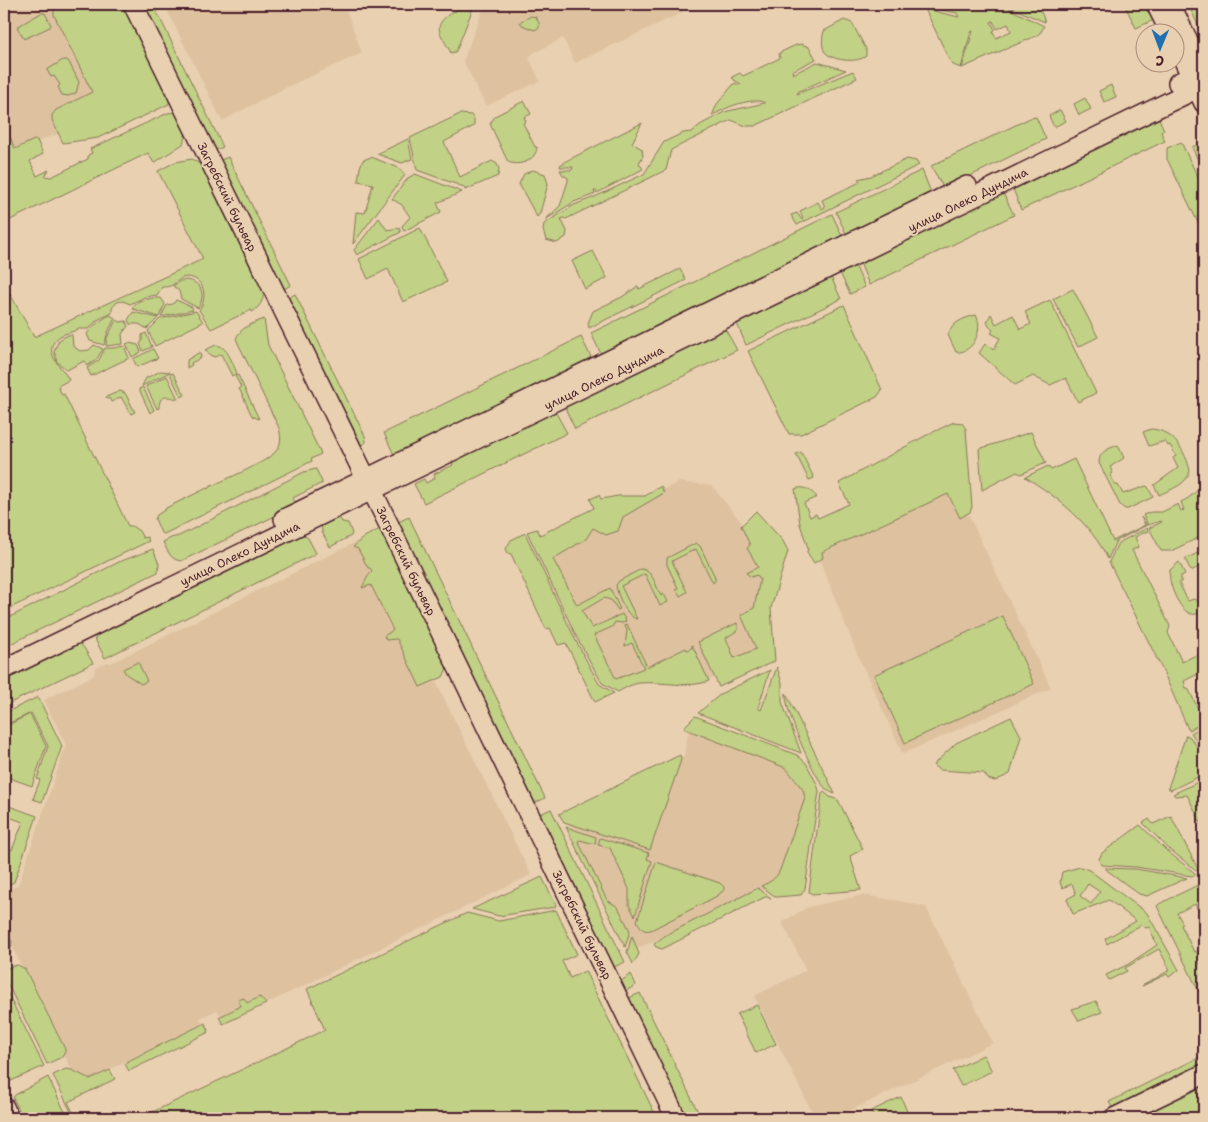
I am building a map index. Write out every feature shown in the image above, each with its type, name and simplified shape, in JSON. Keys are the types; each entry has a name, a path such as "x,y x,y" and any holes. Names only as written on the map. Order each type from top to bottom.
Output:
{"street":[{"name":"Загребский бульвар","path":"133,4 676,1118"},
{"path":"1156,4 1165,22"},
{"path":"1170,4 1201,81"},
{"path":"1186,59 1201,81"},
{"name":"улица Олеко Дундича","path":"4,669 369,485 1201,81"},
{"name":"улица Олеко Дундича","path":"4,655 369,485"},
{"path":"1114,1118 1204,1074"},
{"path":"4,1107 9,1118"}],"shaded area":[{"path":"4,4 102,4 152,105 66,134 58,134 46,138 4,158"},
{"path":"164,4 344,4 362,53 285,88 222,121"},
{"path":"485,4 700,4 575,63 563,38 532,54 529,58 540,81 486,106 463,61"},
{"path":"952,480 1051,688 903,754 858,656 817,553"},
{"path":"679,482 711,485 742,523 765,567 761,657 702,683 637,678 611,687 540,549"},
{"path":"364,538 384,579 371,585 392,630 407,623 531,875 266,1004 262,998 257,998 221,1016 217,1010 200,1018 203,1024 90,1079 72,1070 64,1055 65,1049 25,969 21,966 4,926 4,893 18,885 66,745 44,700 94,675 95,668 108,662 111,663"},
{"path":"689,728 787,766 809,795 779,883 632,951 564,814 684,756"},
{"path":"863,895 926,907 993,1043 839,1116 811,1110 754,996 806,970 782,922 808,907"}],"green space":[{"path":"58,4 123,4 169,98 169,104 98,138 63,143 52,120 52,115 56,110 92,92 54,15 54,7"},
{"path":"144,4 153,4 223,147 216,150"},
{"path":"467,4 472,4 473,8 457,49 451,53 439,30 440,25 447,16"},
{"path":"940,4 1038,4 1045,22 1008,6 1010,9 1044,26 1041,32 1036,36 962,68 973,31 971,32 961,68 953,65 950,61 925,9 959,17 957,13 931,8","holes":["993,21 997,29 1008,24 1011,31 996,38 991,22"]},
{"path":"1124,4 1149,4 1156,19 1149,22 1136,22 1136,28"},
{"path":"1188,4 1202,4 1204,8 1204,22 1198,25"},
{"path":"41,13 45,13 51,25 50,27 24,39 17,27"},
{"path":"531,16 536,17 539,28 534,30 522,25 520,22"},
{"path":"844,20 852,23 866,49 866,56 858,60 841,60 831,56 824,50 822,40 824,31"},
{"path":"801,44 809,47 816,59 792,71 793,74 817,62 846,70 799,91 797,94 853,71 857,78 755,126 746,126 731,120 671,150 666,170 566,219 561,219 567,231 566,237 557,243 546,240 543,230 544,224 574,205 644,174 664,142 683,133 692,132 700,125 724,112 765,103 760,101 746,102 712,116 717,104 733,85 735,83 741,84 732,77 740,73 743,76 780,58 779,53"},
{"path":"63,60 69,62 79,82 76,93 68,96 62,95 58,87 60,85 54,76 51,77 47,70"},
{"path":"1111,85 1116,97 1104,102 1099,91"},
{"path":"1085,98 1091,109 1079,115 1074,104"},
{"path":"524,101 531,114 524,117 526,121 523,123 535,147 537,147 531,159 518,164 508,162 490,124 495,116"},
{"path":"1060,110 1066,121 1054,127 1049,116"},
{"path":"175,112 186,132 183,144 154,163 148,153 4,223 4,156 7,154 4,147 4,123 10,127 9,134 15,149 37,140 43,154 30,161 37,176 49,170 45,176 51,177 88,159 88,155 92,153 90,149 168,113"},
{"path":"460,114 471,115 474,119 474,126 444,142 460,177 492,161 497,164 499,169 498,176 465,190 464,187 417,170 410,138"},
{"path":"1157,114 1164,130 1161,132 1165,141 1021,210 1012,186"},
{"path":"1036,117 1046,139 944,189 931,166 1030,118"},
{"path":"642,123 632,143 642,149 643,156 639,163 643,169 597,193 594,191 595,194 574,202 545,220 560,206 568,181 568,178 560,170 572,170 573,167 560,167 561,164"},
{"path":"408,139 412,159 402,163 377,154"},
{"path":"1181,142 1204,190 1204,235 1167,159 1167,148"},
{"path":"1204,142 1204,174 1192,147"},
{"path":"228,157 291,285 284,289 221,160"},
{"path":"371,157 399,168 405,175 353,244 356,212 365,213 373,184 358,181 360,167 363,160"},
{"path":"192,159 203,166 233,228 232,231 234,231 264,292 262,301 252,312 251,310 211,329 199,310 204,295 201,285 193,278 184,277 170,286 162,287 157,295 145,297 130,304 123,301 117,302 112,308 112,313 97,320 89,329 78,329 60,336 54,342 52,353 54,359 69,380 58,386 62,395 64,394 128,526 132,526 139,531 143,538 147,537 149,541 4,611 4,283 34,337 203,259 158,171 175,162"},
{"path":"907,159 916,161 919,165 797,225 791,215 797,213 802,220 800,211 818,202 822,209 825,207 822,200 860,182 858,179 871,176"},
{"path":"533,170 545,174 548,184 540,213 537,217 519,184 524,174"},
{"path":"922,170 932,195 847,236 836,212"},
{"path":"415,174 462,192 437,203 441,212 404,231 402,226 410,217 402,205 392,199 408,178"},
{"path":"1002,191 1014,215 869,285 859,260"},
{"path":"832,214 843,238 604,355 600,352 591,333"},
{"path":"379,218 387,230 399,228 401,232 357,255 354,250"},
{"path":"420,228 447,282 403,302 388,269 368,279 359,259"},
{"path":"593,251 607,278 585,289 572,261"},
{"path":"854,263 865,287 850,294 840,270"},
{"path":"680,269 686,280 589,328 588,323 593,311 622,297 638,286 639,289"},
{"path":"829,276 841,299 746,345 736,321"},
{"path":"186,280 196,283 201,290 202,299 198,308 181,299 179,291 173,286 180,281"},
{"path":"1073,289 1098,337 1078,347 1053,299"},
{"path":"295,294 365,436 366,442 362,446 288,298"},
{"path":"161,298 165,304 159,317 133,309 132,307 139,301"},
{"path":"176,300 192,307 193,310 161,317 167,305 173,304"},
{"path":"1050,300 1096,393 1078,402 1066,378 1050,385 1033,376 1015,385 979,353 985,344 994,349 1000,338 991,333 993,330 987,323 991,314 996,324 1013,315 1020,329 1031,324 1025,312"},
{"path":"844,305 882,390 877,397 801,434 789,434 748,351"},
{"path":"196,311 203,322 155,346 148,331 160,319"},
{"path":"133,312 158,318 147,329 139,324 130,324 128,320"},
{"path":"110,315 115,318 104,345 90,341 87,334 89,331 97,323"},
{"path":"976,315 979,327 972,345 962,352 956,352 948,335 952,327 959,321"},
{"path":"264,319 268,345 321,454 311,459 312,461 164,534 161,533 155,519 166,508 255,465 271,455 279,446 281,437 279,428 236,339 244,329"},
{"path":"116,320 126,321 128,326 122,334 123,344 106,346 107,338"},
{"path":"724,327 737,350 575,429 566,410 566,404"},
{"path":"146,333 152,347 143,351 140,344 142,335"},
{"path":"72,335 73,346 80,351 89,350 94,345 103,349 96,360 87,366 84,361 67,370 57,362 54,351 59,340"},
{"path":"581,337 593,361 395,457 384,433"},
{"path":"126,344 138,345 141,352 132,357"},
{"path":"216,345 224,348 227,352 237,373 232,376 221,354 215,357 209,355 205,350"},
{"path":"124,346 129,358 91,376 87,368 99,360 105,348"},
{"path":"153,349 158,358 137,367 133,359"},
{"path":"200,352 201,358 191,363 192,365 187,368 187,360"},
{"path":"161,371 170,372 142,386 146,378"},
{"path":"173,373 185,395 181,397 170,374"},
{"path":"238,375 259,419 252,416 239,388 241,387 235,376"},
{"path":"167,376 178,399 165,397 159,403 159,408 157,409 146,386"},
{"path":"143,387 154,410 150,413 139,389"},
{"path":"120,391 125,393 135,412 131,414 121,397 111,402 109,398 107,399 106,397"},
{"path":"553,410 567,433 424,503 414,484 424,479 426,483 435,478 434,474 453,465 451,460"},
{"path":"954,422 962,423 966,429 972,507 970,512 960,518 948,494 822,552 823,558 814,563 807,552 808,548 800,524 795,489 804,488 817,497 804,503 810,517 816,514 818,518 849,504 839,483"},
{"path":"1151,429 1166,433 1177,443 1182,450 1190,471 1186,480 1159,495 1154,485 1178,468 1173,458 1176,456 1170,445 1168,446 1165,441 1149,446 1143,432"},
{"path":"1031,432 1046,463 1021,474 1017,472 982,490 979,449"},
{"path":"1118,445 1124,458 1110,467 1113,473 1110,475 1115,485 1118,485 1123,494 1146,486 1153,497 1128,509 1120,505 1099,463 1102,453"},
{"path":"801,452 814,478 809,480 796,454"},
{"path":"1074,459 1113,541 1145,525 1141,517 1147,525 1116,541 1108,559 1092,534 1072,512 1050,493 1025,477 1048,466 1051,470"},
{"path":"316,469 322,484 293,498 296,506 181,561 170,555 163,542 179,536 304,472"},
{"path":"1204,477 1204,535 1171,551 1161,551 1149,528 1162,522 1148,525 1143,515 1151,512 1162,512 1178,504 1181,511 1184,510 1181,502 1196,492"},
{"path":"661,486 664,493 623,517 618,531 606,535 593,528 586,539 553,559 577,605 610,588 620,609 618,610 611,600 604,598 582,611 592,628 622,614 626,621 623,623 615,622 612,627 594,635 616,679 644,668 632,643 625,646 627,630 624,625 627,624 647,667 686,648 687,650 692,648 692,645 709,681 684,685 640,683 631,685 618,692 602,683 577,638 527,532 537,529 540,535 594,508 590,499 599,495 601,499 618,496 645,496"},
{"path":"756,511 783,541 788,551 771,608 775,661 719,687 698,642 737,623 738,630 726,638 734,658 756,649 741,615 754,608 760,579 757,575 751,577 746,573 758,567 747,548 750,545 741,526"},
{"path":"338,515 342,522 348,523 352,533 351,536 330,547 322,532 321,523"},
{"path":"409,517 545,798 535,803 398,522"},
{"path":"1147,528 1148,531 1135,537 1139,547 1132,550 1170,626 1168,633 1182,662 1204,651 1204,671 1184,681 1204,721 1190,730 1109,562 1118,543"},
{"path":"380,529 447,668 443,677 420,687 397,639 386,640 384,636 393,630 371,585 362,588 372,571 368,568 358,549 353,547 364,537"},
{"path":"301,533 308,538 316,553 313,555 105,658 94,633"},
{"path":"525,533 575,639 599,684 614,693 595,702 566,643 558,645 550,628 546,629 511,554 506,549 511,540"},
{"path":"696,543 700,546 715,577 715,581 713,583 696,549 672,561 687,592 680,596 667,565 667,558"},
{"path":"153,549 159,564 158,572 86,607 84,606 84,608 4,647 4,620 119,562"},
{"path":"1204,550 1204,564 1191,571 1185,559"},
{"path":"1179,562 1185,574 1181,576 1181,582 1179,583 1188,601 1194,599 1197,601 1204,597 1204,611 1200,613 1187,612 1172,589 1170,570"},
{"path":"641,569 648,572 661,596 664,594 668,602 660,606 645,574 621,586 636,619 632,617 623,604 616,585 619,581"},
{"path":"1003,616 1034,684 905,743 874,675"},
{"path":"78,641 93,663 4,706 4,677"},
{"path":"138,662 147,681 141,684 126,674 123,669"},
{"path":"777,667 782,683 782,702 801,753 698,713 722,693 770,670 758,708 761,710"},
{"path":"786,693 835,794 825,788 807,756 794,727"},
{"path":"38,697 62,746 42,802 33,799 40,780 37,779 48,746 31,713 10,723 5,713"},
{"path":"30,714 46,746 32,786 4,776 4,727"},
{"path":"695,716 797,755 806,763 819,791 805,889 801,895 776,897 761,886 777,876 780,870 805,798 803,790 786,768 685,729 684,727"},
{"path":"1011,717 1021,736 1010,774 995,781 988,779 984,773 939,770 933,765 956,743"},
{"path":"1204,726 1204,750 1191,733"},
{"path":"1186,735 1190,737 1204,756 1204,774 1171,790 1168,788"},
{"path":"680,755 681,760 650,850 564,822 559,814"},
{"path":"1204,779 1204,829 1187,795 1175,796 1173,794"},
{"path":"824,792 838,800 863,849 850,856 861,890 812,894 809,892 822,793"},
{"path":"9,806 37,816 14,882 4,887 4,847 12,850 23,822 6,816"},
{"path":"551,809 625,962 614,967 540,814"},
{"path":"1171,816 1200,873 1169,849 1143,823 1149,819 1153,824"},
{"path":"1140,825 1167,851 1196,874 1192,876 1136,867 1101,865 1099,859 1102,853"},
{"path":"566,827 596,837 595,844 578,841 607,900 618,907 630,931 625,947"},
{"path":"600,838 649,853 647,859 652,861 635,916 629,905 629,889 610,848 598,845"},
{"path":"656,862 720,883 724,890 717,896 651,930 644,930 637,921"},
{"path":"1080,867 1089,870 1147,913 1179,970 1169,977 1167,974 1142,986 1170,970 1159,949 1125,968 1127,971 1109,980 1106,975 1127,965 1157,945 1149,927 1146,928 1141,925 1107,944 1105,939 1136,921 1109,900 1073,914 1067,899 1076,894 1072,884 1062,888 1060,882 1062,872","holes":["1088,884 1100,892 1091,904 1080,896"]},
{"path":"1104,868 1136,869 1187,878 1147,896 1139,894"},
{"path":"542,877 556,905 555,907 499,916 472,909"},
{"path":"1204,883 1204,923 1195,904 1177,913 1194,952 1196,951 1201,961 1199,962 1204,972 1204,1002 1157,906"},
{"path":"758,888 771,898 765,897 662,949 654,944 664,936"},
{"path":"556,910 577,954 562,961 570,978 585,971 657,1118 140,1118 325,1030 307,989 467,913 499,921"},
{"path":"4,926 12,942 10,954 4,958"},
{"path":"632,936 639,954 633,964 627,952"},
{"path":"18,965 25,969 65,1049 62,1057 47,1064 4,977 4,970"},
{"path":"631,974 636,985 626,991 621,981"},
{"path":"4,986 44,1066 11,1081 7,1081 4,1078"},
{"path":"640,993 701,1118 687,1118 629,998"},
{"path":"260,997 266,1004 223,1024 219,1017 241,1006 238,1000 244,998 247,1003"},
{"path":"1096,1001 1102,1012 1079,1021 1072,1009"},
{"path":"757,1005 776,1044 756,1053 737,1014"},
{"path":"205,1023 209,1032 129,1071 125,1064 126,1062"},
{"path":"983,1055 992,1071 961,1086 953,1070"},
{"path":"1204,1055 1204,1067 1114,1111 1109,1102"},
{"path":"66,1069 90,1079 110,1070 115,1079 68,1102 76,1118 74,1118 53,1075"},
{"path":"48,1077 68,1118 23,1118 13,1098 15,1095"},
{"path":"1204,1082 1204,1118 1130,1118"},
{"path":"901,1097 908,1114 899,1118 874,1118 871,1111"}]}
